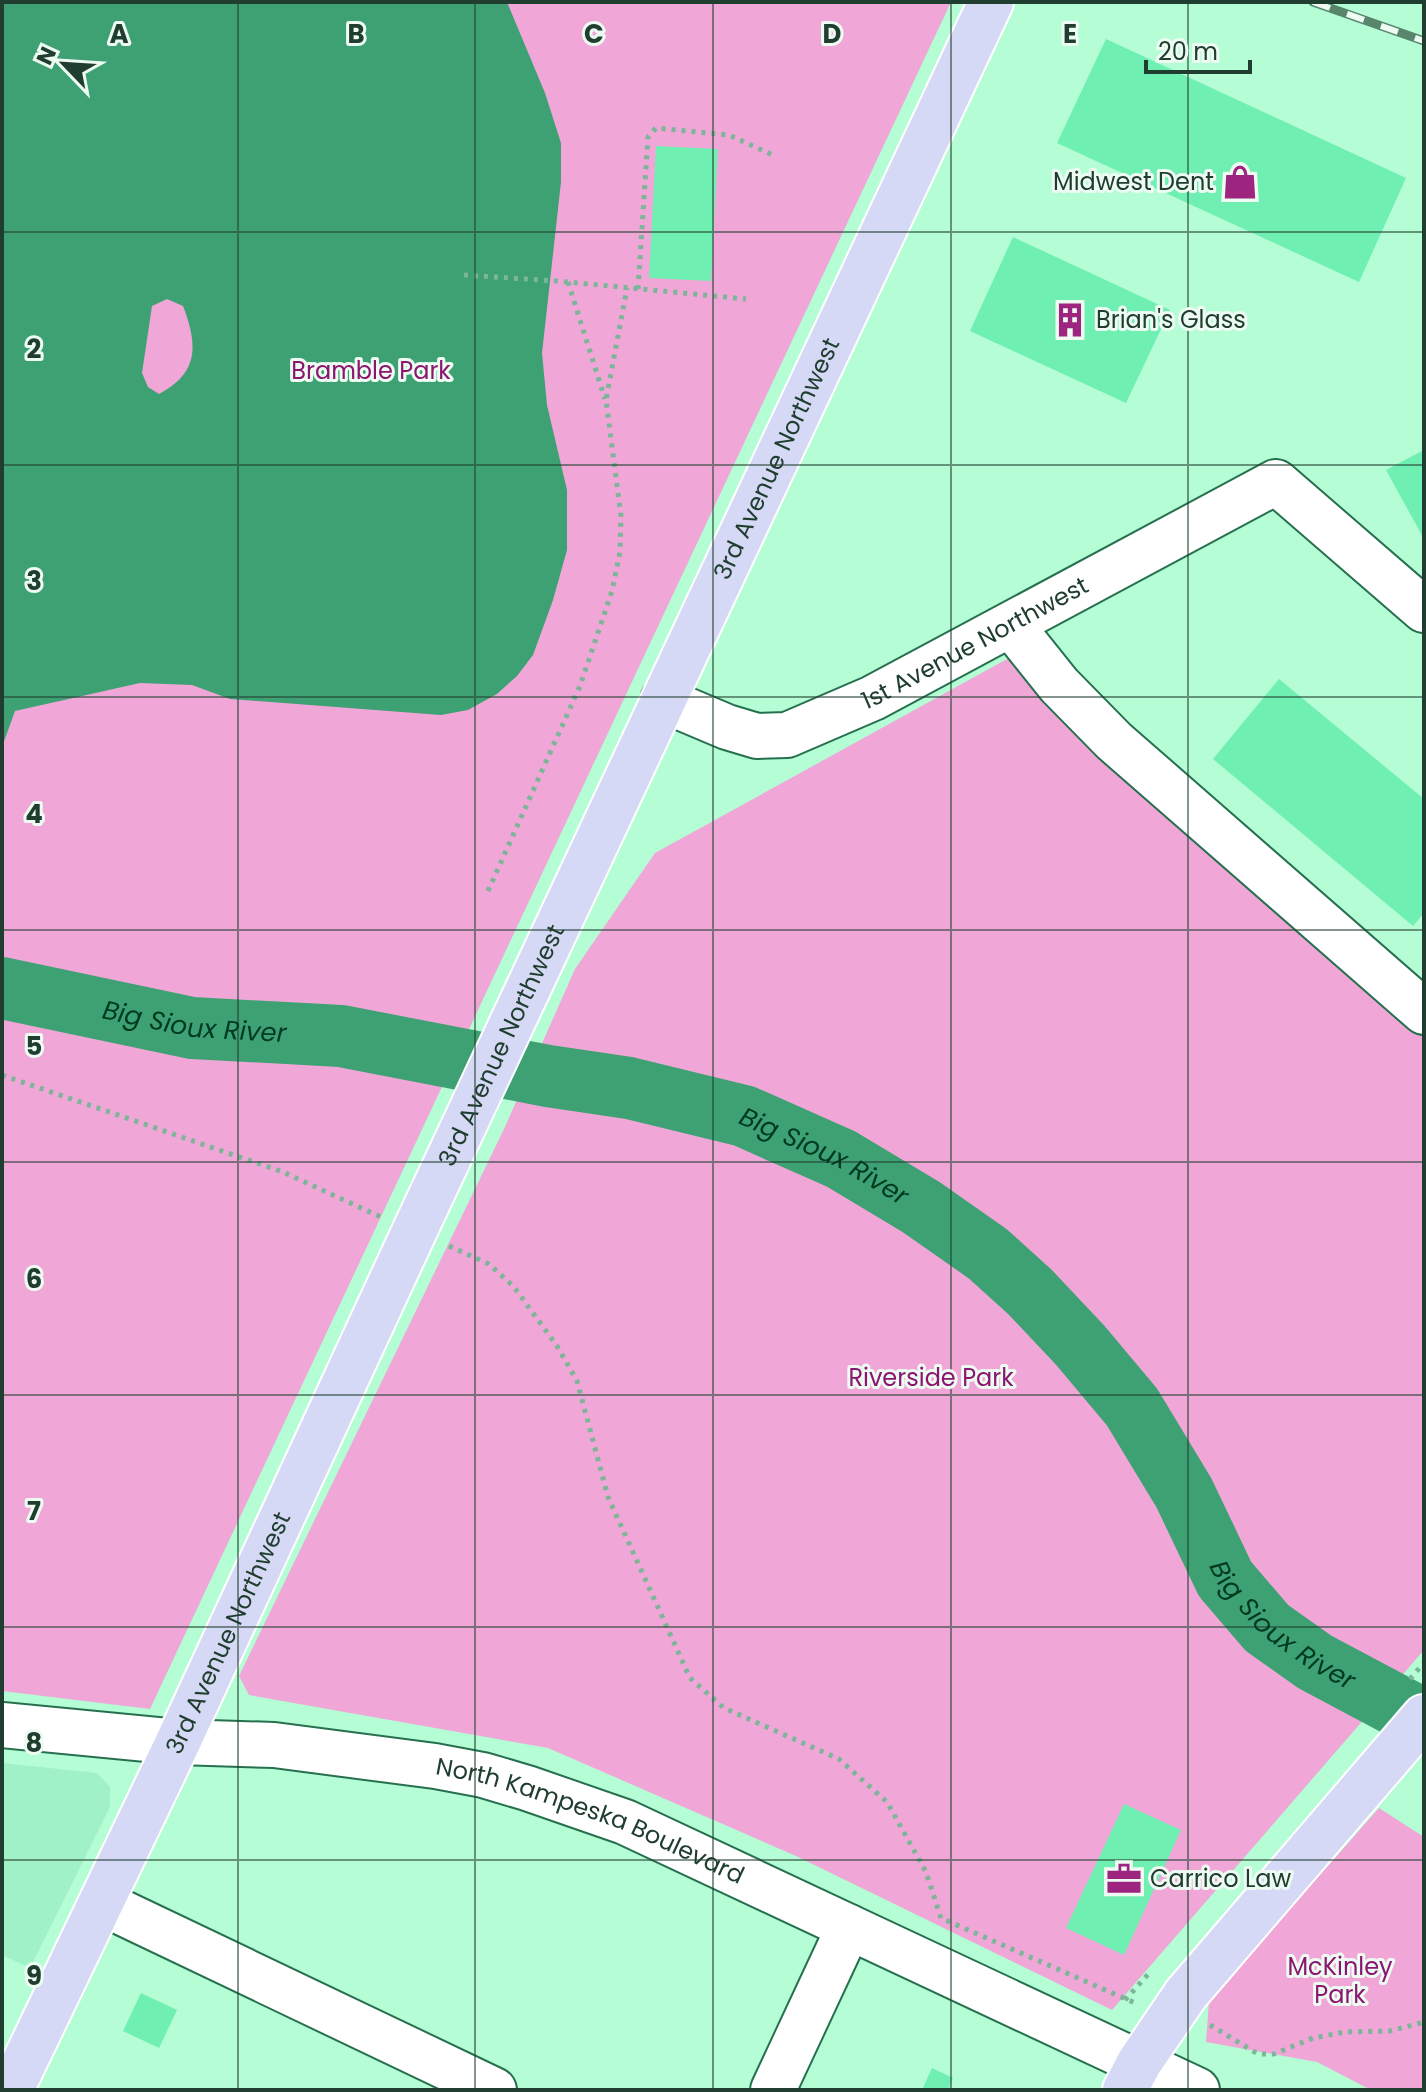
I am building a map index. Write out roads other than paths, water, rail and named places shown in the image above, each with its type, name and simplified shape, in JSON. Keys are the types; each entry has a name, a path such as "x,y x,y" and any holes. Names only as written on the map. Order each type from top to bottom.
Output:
{"main road":[{"name":"3rd Avenue Northwest","path":"11,2090 178,1742 991,2"},
{"path":"1132,2076 1186,1994 1424,1717"}],"street":[{"name":"1st Avenue Northwest","path":"663,700 757,736 787,735 873,698 1276,482 1424,610"},
{"path":"1011,625 1059,685 1114,741 1424,1012"},
{"name":"North Kampeska Boulevard","path":"2,1725 178,1742 274,1745 435,1766 498,1779 625,1822 849,1927 1132,2076 1197,2090"},
{"path":"102,1903 494,2090"},
{"path":"773,2090 849,1927"}],"waterway":[{"name":"Big Sioux River","path":"2,988 192,1028 341,1036 548,1076 629,1088 744,1116 841,1159 921,1207 988,1254 1030,1292 1080,1345 1132,1407 1184,1493 1225,1579 1267,1628 1315,1662 1424,1720"}],"railway":[{"path":"1313,2 1424,41"}],"place":[{"name":"Midwest Dent","path":"1240,182"},
{"name":"Brian's Glass","path":"1070,320"},
{"name":"Carrico Law","path":"1124,1879"}],"park label":[{"name":"Bramble Park","path":"371,371"},
{"name":"Riverside Park","path":"931,1378"},
{"name":"McKinley Park","path":"1340,1981"}]}
